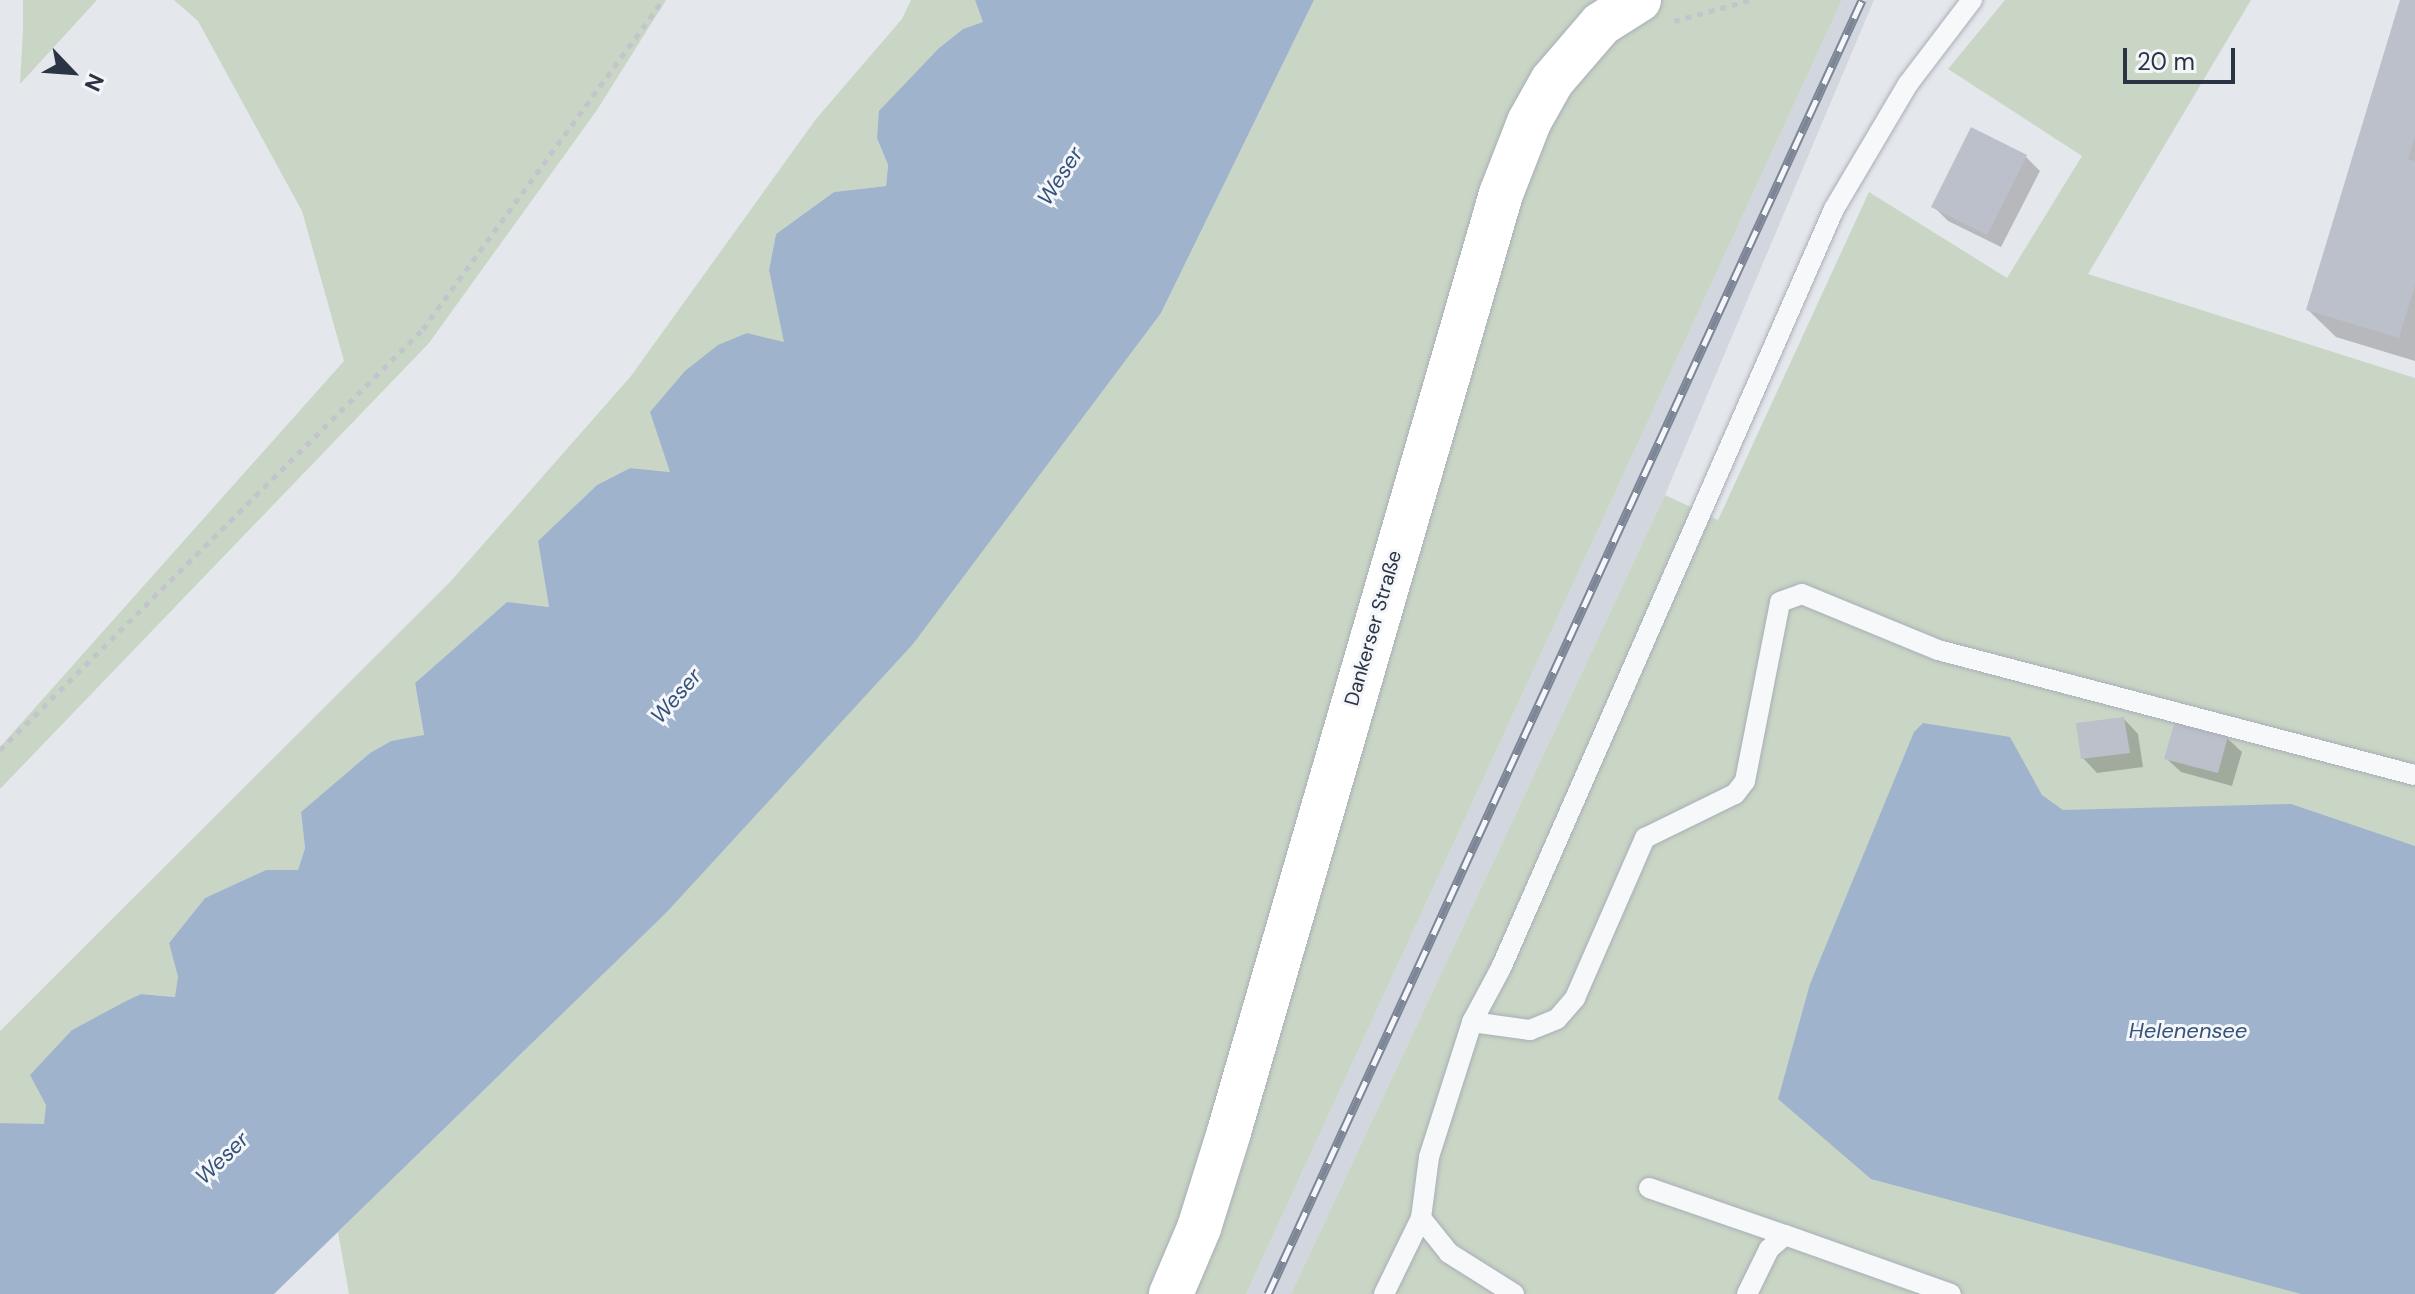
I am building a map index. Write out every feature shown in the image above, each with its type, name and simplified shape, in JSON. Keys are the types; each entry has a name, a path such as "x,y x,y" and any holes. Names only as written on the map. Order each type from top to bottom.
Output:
{"main road":[{"name":"Dankerser Straße","path":"1171,1294 1229,1132 1501,194 1529,122 1552,81 1601,24 1639,0"}],"lane":[{"path":"1384,1294 1421,1218 1429,1157 1472,1022 1501,968 1834,209 1908,84 1972,0"},
{"path":"1472,1022 1530,1030 1557,1019 1575,998 1645,838 1735,794 1745,781 1780,602 1802,594 1938,650 2415,775"},
{"path":"1649,1188 1951,1294"},
{"path":"1421,1218 1449,1253 1514,1294"},
{"path":"1747,1294 1769,1249 1785,1235"}],"path":[{"path":"0,750 423,329 663,0"}],"shaded area":[{"path":"1842,0 1874,0 1665,495 1291,1294 1246,1294"}],"green space":[{"path":"23,0 97,0 20,84 23,30"},
{"path":"174,0 666,0 597,110 429,343 0,789 0,747 344,361 302,211 198,21"},
{"path":"911,0 975,0 984,22 963,29 939,48 880,111 877,138 888,165 886,186 834,192 776,234 769,270 785,342 671,472 630,468 597,485 538,541 549,607 507,602 415,683 424,736 391,741 370,753 301,812 305,848 298,870 266,870 205,898 169,943 178,977 176,997 141,994 72,1030 44,1125 0,1123 0,1031 450,582 631,376 816,119 902,19"},
{"path":"1314,0 1842,0 1246,1294 349,1294 338,1232 665,914 1161,313"},
{"name":"Helenensee","path":"2005,0 2251,0 2088,274 2415,378 2415,1294 1291,1294 1665,495 1718,520 1869,192 2007,278 2082,156 1948,69"}],"water":[{"name":"Weser","path":"975,0 1314,0 1161,313 913,644 665,914 274,1294 0,1294 0,1123 44,1124 46,1105 30,1075 72,1030 141,994 175,997 178,977 169,943 205,898 266,870 298,870 305,848 301,812 370,753 391,741 424,735 415,683 507,602 549,607 538,541 597,485 630,468 670,472 650,412 685,371 718,345 747,333 784,342 769,270 776,234 834,192 886,186 888,165 877,138 879,111 939,48 963,29 983,22"},
{"name":"Helenensee","path":"1923,723 2010,737 2042,795 2063,810 2291,804 2415,846 2415,1294 2301,1294 1871,1179 1778,1099 1810,984 1914,732"}],"building":[{"path":"2400,0 2415,0 2415,137 2408,159 2415,161 2415,285 2399,338 2306,310"},
{"path":"1971,127 2027,155 1987,235 1931,207"},
{"path":"2124,717 2130,753 2081,759 2076,723"},
{"path":"2175,721 2228,736 2218,773 2164,759"}],"railway":[{"path":"1268,1294 1862,0"}]}
